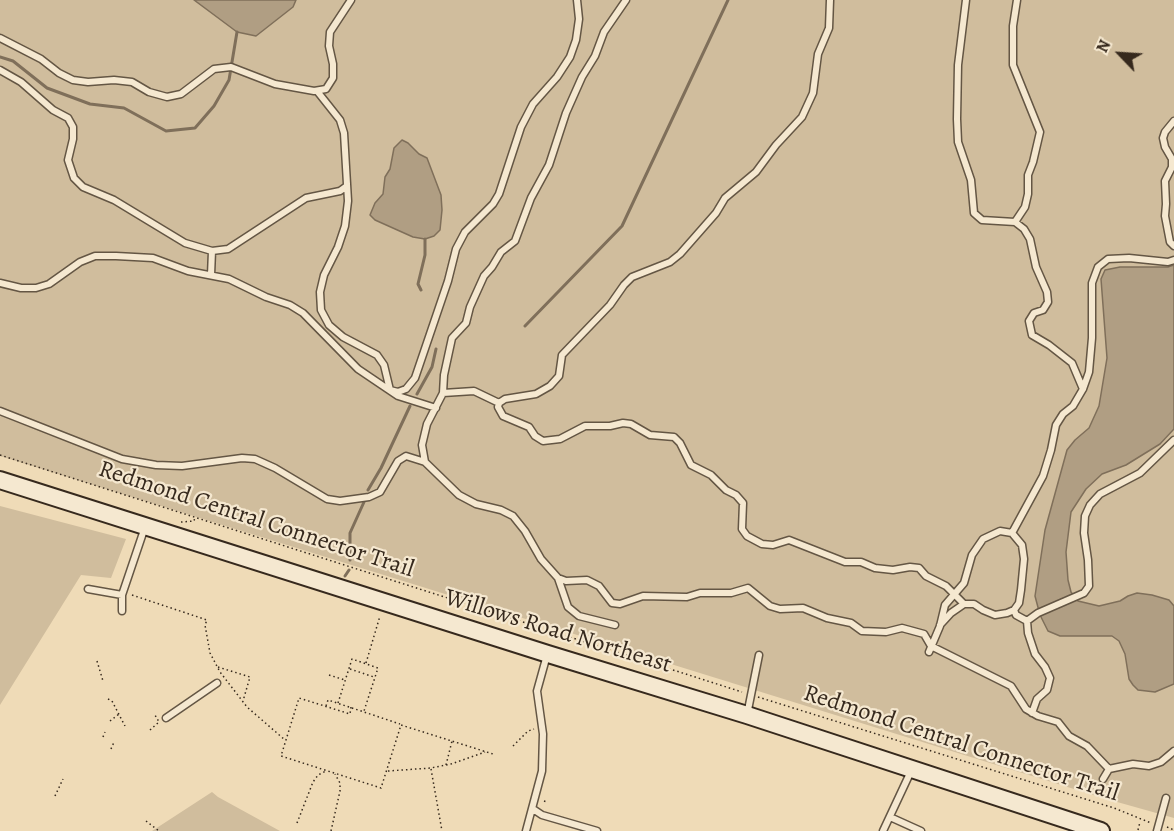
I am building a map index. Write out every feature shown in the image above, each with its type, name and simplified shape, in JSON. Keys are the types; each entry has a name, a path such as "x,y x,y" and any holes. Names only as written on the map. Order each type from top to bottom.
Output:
{"main road":[{"name":"Willows Road Northeast","path":"0,480 747,715 1101,831"}],"lane":[{"path":"0,38 41,59 59,73 73,80 132,82 149,92 167,97 181,94 214,69 231,67 275,84 317,91 326,89 333,78 329,46 330,32 351,0"},
{"path":"390,390 398,392 406,389 415,378 448,281 456,249 465,232 499,194 519,134 533,105 557,77 570,57 579,19 577,0"},
{"path":"425,462 422,445 427,424 443,393 444,375 452,338 466,322 484,276 501,252 515,241 531,198 549,165 566,113 582,77 595,56 604,32 626,0"},
{"path":"499,403 505,399 537,394 550,386 559,376 562,355 610,305 624,285 632,277 670,262 680,254 716,213 725,198 756,172 776,145 802,117 813,93 818,54 829,28 830,0"},
{"path":"966,0 958,65 957,119 958,142 971,180 974,213 982,220 1015,222 1024,229 1030,239 1036,267 1047,292 1048,302 1043,310 1034,313 1029,321 1032,335 1072,363 1083,389"},
{"path":"1015,222 1025,207 1028,175 1040,132 1013,65 1013,26 1017,0"},
{"path":"0,70 21,82 52,110 68,118 74,133 68,160 74,178 83,187 114,200 185,243 212,251 228,249 306,198 340,191 347,186"},
{"path":"317,91 340,120 344,133 348,201 345,226 338,247 324,275 320,292 321,310 329,325 343,337 377,355 384,365 390,390"},
{"path":"1174,121 1163,138 1172,159 1172,167 1165,182 1164,216 1170,242 1174,246"},
{"path":"211,275 212,251"},
{"path":"0,283 21,288 36,288 49,284 80,262 95,256 153,258 188,271 230,279 303,313 358,369 405,399 436,408"},
{"path":"1012,533 1043,477 1056,425 1063,414 1073,406 1083,389 1089,372 1092,338 1092,283 1098,267 1108,259 1129,258 1168,262 1174,260"},
{"path":"443,393 474,391 499,403"},
{"path":"499,403 498,407 503,416 529,427 535,436 543,441 560,439 585,426 610,426 623,423 631,424 650,435 674,437 680,442 691,465 711,475 743,502 742,529 747,536 762,544 773,545 789,540 845,562 861,562 876,568 893,570 919,568 926,576 946,586 964,604"},
{"path":"0,411 122,459 156,465 182,466 242,458 255,459 275,468 327,499 340,501 380,492 398,461 406,456 425,462 459,495 476,504 501,510 513,516 525,531 541,559 558,578 568,607 579,616 615,625"},
{"path":"1026,621 1038,613 1084,593 1089,586 1084,533 1085,516 1090,506 1100,494 1140,473 1174,440"},
{"path":"122,611 122,595 145,526"},
{"path":"930,649 940,626 945,605 964,583 972,555 983,539 1000,531 1012,533 1022,545 1024,559 1019,603 1014,610 995,615 974,604 964,604 951,613 940,626"},
{"path":"558,578 566,581 587,580 599,586 612,603 620,604 643,596 687,597 700,593 731,593 748,588 770,606 780,609 803,608 827,618 851,623 862,631 886,632 902,628 924,634 930,649 1011,686 1026,709 1058,722 1069,736 1087,746 1109,769"},
{"path":"88,589 122,595"},
{"path":"1014,610 1016,615 1026,621 1035,654 1050,678 1047,690 1037,699 1032,713"},
{"path":"526,831 544,760 537,690 548,654"},
{"path":"747,715 759,655"},
{"path":"166,718 217,683"},
{"path":"1103,779 1109,769 1133,764 1149,766 1161,762 1174,751"},
{"path":"883,831 912,769"},
{"path":"1157,831 1166,798"},
{"path":"532,809 542,815 597,831"},
{"path":"890,817 921,831"}],"path":[{"name":"Redmond Central Connector Trail","path":"0,455 742,692"},
{"path":"178,523 194,521 195,518"},
{"path":"130,594 207,620 205,625 210,652 218,667 242,702 286,741"},
{"path":"366,664 380,616"},
{"path":"338,703 352,659 378,668 364,711"},
{"path":"97,661 103,681"},
{"path":"218,667 250,677 242,702"},
{"path":"350,669 375,677"},
{"path":"329,675 346,681"},
{"name":"Redmond Central Connector Trail","path":"759,697 1114,808 1152,824"},
{"path":"351,707 350,714 299,698 281,756 381,788 401,725"},
{"path":"108,699 112,701 125,726"},
{"path":"326,706 328,700 493,754"},
{"path":"110,721 119,714"},
{"path":"150,730 159,722 154,715"},
{"path":"513,746 528,731 534,729"},
{"path":"103,737 105,732"},
{"path":"446,765 452,741"},
{"path":"111,749 114,742"},
{"path":"387,771 431,768 486,752"},
{"path":"431,768 441,831"},
{"path":"297,823 313,782 318,775 326,771"},
{"path":"331,831 340,790 340,783 335,774"},
{"path":"55,796 63,779"},
{"path":"1138,830 1141,820"},
{"path":"146,821 159,831"},
{"path":"1167,827 1174,830"}],"shaded area":[{"path":"0,0 1174,0 1174,818 1103,798 0,456"},
{"path":"194,0 296,0 293,7 256,36 237,32"},
{"path":"402,140 427,158 441,195 440,230 434,236 425,239 413,237 375,220 370,215 375,203 383,194 385,177 390,169 394,148"},
{"path":"1174,265 1174,429 1160,444 1126,465 1102,474 1086,489 1071,512 1066,552 1068,580 1071,592 1078,601 1099,606 1120,601 1137,593 1169,600 1174,606 1174,684 1155,692 1138,690 1133,685 1129,679 1125,654 1119,641 1112,636 1060,636 1048,631 1040,615 1035,596 1045,530 1067,450 1089,428 1099,406 1107,358 1101,279 1105,270 1120,267"},
{"path":"0,506 126,539 111,578 81,575 0,705"},
{"path":"212,792 218,797 280,831 152,831"}],"waterway":[{"path":"525,326 622,226 728,0"},
{"path":"0,57 13,61 47,88 90,104 124,108 166,131 195,128 214,106 229,80 237,32"},
{"path":"421,290 418,284 425,255 425,239"},
{"path":"417,394 432,367 436,349"},
{"path":"368,490 410,406"},
{"path":"350,560 350,533 364,502"},
{"path":"345,576 349,570"}]}
